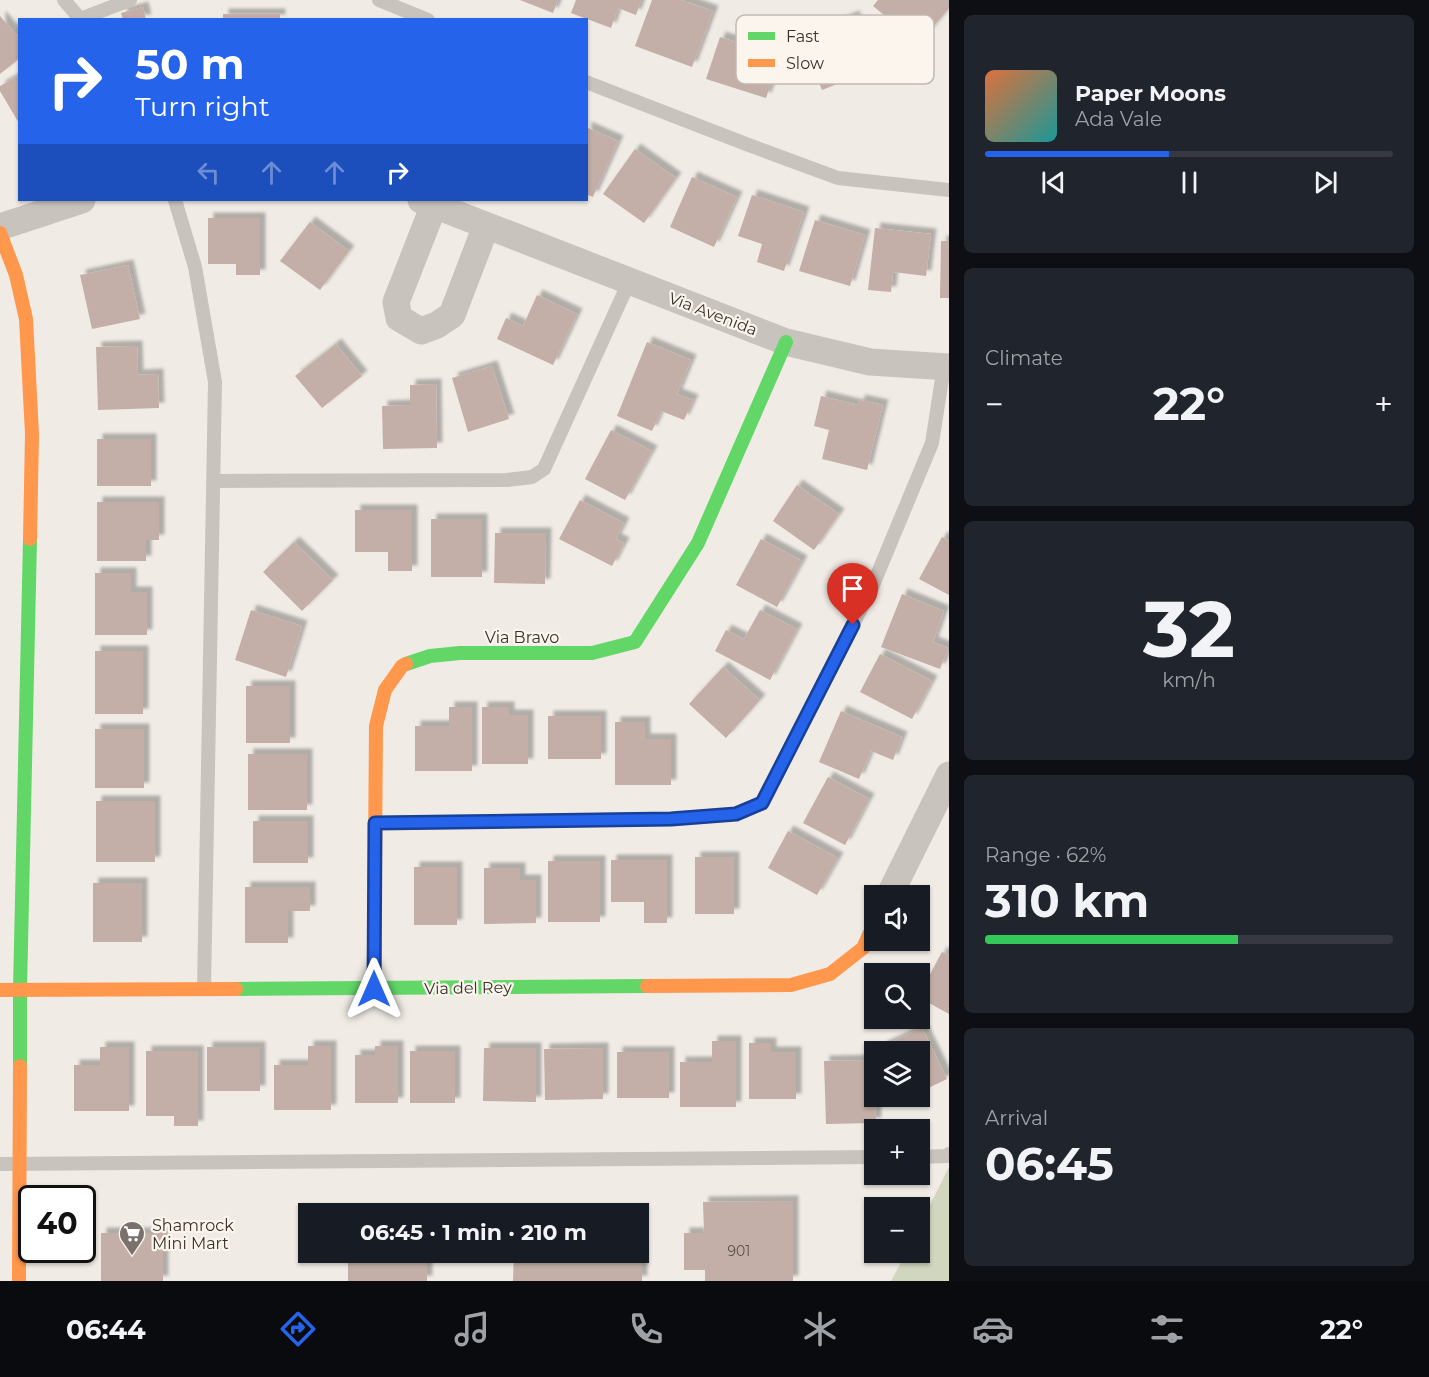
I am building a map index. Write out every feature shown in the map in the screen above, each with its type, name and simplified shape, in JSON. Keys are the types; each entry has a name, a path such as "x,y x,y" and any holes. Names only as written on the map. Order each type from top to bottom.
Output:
{"street":[{"path":"0,227 79,201"},
{"name":"Via Avenida","path":"486,226 452,315 437,325 421,331 399,318 396,302 427,202 786,342 870,362 947,367"},
{"path":"0,233 16,276 26,319 32,434 20,990 19,1164 14,1206 19,1281"},
{"name":"Via Bravo","path":"374,989 376,726 385,690 402,666 430,656 460,653 592,653 634,642 698,543 786,342"},
{"path":"894,885 949,775"},
{"name":"Via del Rey","path":"0,990 791,985 830,974 864,944"}],"lane":[{"path":"64,0 79,18"},
{"path":"83,18 130,0"},
{"path":"379,0 423,18"},
{"path":"588,83 838,178 949,190"},
{"path":"175,201 195,267 215,382 204,989"},
{"path":"214,481 507,480 532,477 544,470 629,282"},
{"path":"375,823 671,819 736,814 762,803 873,585 932,443 947,367"},
{"path":"930,1157 948,1156 949,1154"},
{"path":"0,1164 864,1157"}],"green space":[{"path":"949,1167 949,1281 891,1281 901,1263 930,1263 930,1205"}],"building":[{"path":"520,0 558,0 553,13"},
{"path":"576,0 641,0 636,15 618,8 611,28 571,13"},
{"path":"652,0 681,0 713,11 692,67 635,46"},
{"path":"878,0 946,0 949,3 949,8 934,26 934,15 884,15 873,6"},
{"path":"143,7 146,18 122,18 121,13"},
{"path":"223,14 280,14 280,18 223,18"},
{"path":"0,16 18,37 18,60 0,74"},
{"path":"720,37 736,42 736,84 771,84 766,98 706,79"},
{"path":"18,76 18,122 0,91 0,86"},
{"path":"820,84 837,84 822,90"},
{"path":"588,128 618,141 593,197 588,195"},
{"path":"635,149 676,178 644,223 603,194"},
{"path":"692,177 737,197 714,247 670,227"},
{"path":"752,195 804,212 784,271 757,262 762,244 738,236"},
{"path":"208,218 260,218 260,275 236,275 236,264 208,264"},
{"path":"815,220 865,235 850,286 799,271"},
{"path":"310,222 349,251 320,290 280,261"},
{"path":"875,228 931,234 926,276 893,272 891,292 868,290"},
{"path":"941,241 949,241 949,298 940,298"},
{"path":"128,265 140,319 92,329 80,275"},
{"path":"537,295 577,314 553,365 497,339 506,318 523,326"},
{"path":"647,342 691,360 677,394 693,400 684,420 661,411 652,431 617,416"},
{"path":"336,344 362,376 322,408 295,376"},
{"path":"137,346 138,375 158,374 159,408 98,410 96,347"},
{"path":"492,366 509,419 468,432 452,378"},
{"path":"436,384 437,448 383,449 382,406 410,405 410,385"},
{"path":"821,396 858,405 860,400 883,405 867,470 822,459 829,430 814,426"},
{"path":"611,430 652,451 625,500 585,479"},
{"path":"97,439 151,439 151,486 97,486"},
{"path":"797,485 839,514 814,550 773,521"},
{"path":"580,500 624,523 616,539 624,543 612,566 559,539"},
{"path":"97,502 159,502 159,540 146,540 146,561 97,561"},
{"path":"355,510 412,510 412,571 388,571 388,552 355,552"},
{"path":"431,519 482,519 482,577 431,577"},
{"path":"495,533 546,533 545,584 494,583"},
{"path":"942,537 949,541 949,595 919,579"},
{"path":"761,539 802,561 777,607 736,585"},
{"path":"294,542 333,580 302,611 263,572"},
{"path":"95,573 131,573 131,592 147,592 147,635 95,635"},
{"path":"902,594 944,611 933,642 948,648 940,669 881,647"},
{"path":"251,610 302,626 286,677 235,660"},
{"path":"760,610 797,629 770,680 715,651 726,630 744,639"},
{"path":"95,651 143,651 143,714 95,714"},
{"path":"880,654 932,681 912,719 860,692"},
{"path":"723,667 760,700 726,738 689,704"},
{"path":"246,686 290,686 290,743 246,743"},
{"path":"449,707 472,707 472,771 415,771 415,726 449,726"},
{"path":"482,707 509,707 509,715 528,715 528,764 482,764"},
{"path":"841,711 902,737 893,760 871,751 859,779 819,762"},
{"path":"548,716 601,716 601,759 548,759"},
{"path":"615,722 645,722 645,739 671,739 671,785 615,785"},
{"path":"95,729 144,729 144,788 95,788"},
{"path":"248,754 307,754 307,810 248,810"},
{"path":"828,777 869,799 845,845 803,823"},
{"path":"96,801 155,801 155,862 96,862"},
{"path":"253,821 308,821 308,863 253,863"},
{"path":"788,831 838,858 817,895 768,868"},
{"path":"695,857 734,857 734,914 695,914"},
{"path":"611,860 667,860 667,923 644,923 644,902 611,902"},
{"path":"548,861 600,861 600,922 548,922"},
{"path":"414,867 457,867 457,925 414,925"},
{"path":"484,868 520,868 520,880 536,880 536,923 484,924"},
{"path":"93,883 142,883 142,942 93,942"},
{"path":"245,887 310,887 310,911 288,911 288,943 245,943"},
{"path":"942,952 949,955 949,1014 930,1004 930,974"},
{"path":"922,1029 928,1041 894,1041"},
{"path":"712,1041 736,1041 736,1107 680,1107 680,1062 712,1062"},
{"path":"749,1043 771,1043 771,1052 796,1052 796,1099 749,1099"},
{"path":"930,1044 947,1079 930,1087"},
{"path":"308,1046 331,1046 331,1110 274,1110 274,1065 308,1065"},
{"path":"375,1046 398,1046 398,1103 355,1103 355,1055 375,1055"},
{"path":"100,1047 129,1047 129,1111 74,1111 74,1065 100,1065"},
{"path":"207,1047 260,1047 260,1091 207,1091"},
{"path":"484,1048 536,1048 536,1102 483,1101"},
{"path":"603,1048 603,1099 545,1100 544,1049"},
{"path":"146,1051 198,1051 198,1126 174,1126 174,1116 146,1116"},
{"path":"410,1051 455,1051 455,1103 410,1103"},
{"path":"617,1052 669,1052 669,1098 617,1098"},
{"path":"864,1060 864,1107 875,1107 876,1119 864,1119 864,1123 826,1124 824,1061"},
{"path":"793,1201 793,1281 705,1281 705,1270 684,1270 684,1233 704,1233 703,1202"},
{"name":"Shamrock Mini Mart","path":"101,1233 163,1233 163,1281 101,1281"},
{"path":"348,1263 427,1263 427,1281 348,1281"},
{"path":"514,1263 642,1263 642,1281 513,1281"}],"traffic: fast":[{"path":"406,664 430,656 460,653 592,653 635,642 698,543 786,342"},
{"path":"20,1066 30,539"},
{"path":"236,989 647,986"}],"traffic: slow":[{"path":"0,233 16,275 26,319 32,434 30,539"},
{"path":"374,989 376,726 385,690 402,666 406,664"},
{"path":"647,986 791,985 830,974 864,946"},
{"path":"0,990 236,989"},
{"path":"19,1281 20,1066"}],"place":[{"name":"Shamrock Mini Mart","path":"132,1257"}],"route":[{"path":"374,989 375,823 671,819 736,814 762,803 853,625"}]}
